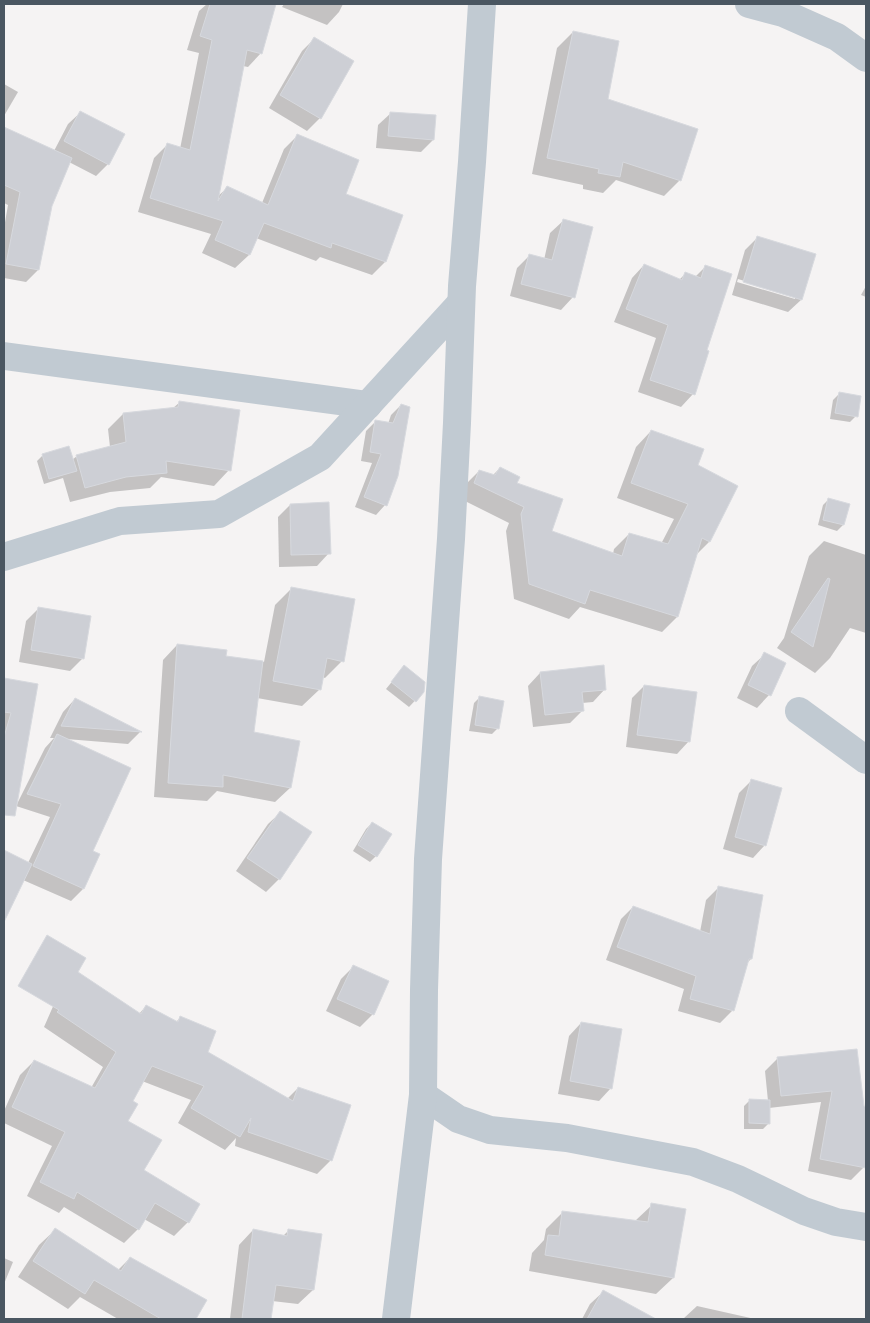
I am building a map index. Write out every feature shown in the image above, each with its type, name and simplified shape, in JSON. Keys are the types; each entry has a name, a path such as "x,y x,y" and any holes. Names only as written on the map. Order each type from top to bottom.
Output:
{"street":[{"path":"396,1319 423,1095 428,859 452,530 461,303 482,4"},
{"path":"749,4 783,13 837,37 866,58"},
{"path":"4,557 120,521 220,514 320,457 461,303"},
{"path":"4,356 368,405"},
{"path":"799,710 866,760"},
{"path":"423,1095 458,1119 490,1130 567,1138 693,1162 738,1179 804,1211 836,1222 866,1227"}],"building":[{"path":"210,4 276,4 262,54 247,50 218,201 227,186 268,205 297,134 359,160 346,194 403,215 386,262 332,243 331,248 264,223 250,255 215,240 223,221 150,198 167,143 190,150 212,40 200,36"},
{"path":"573,31 619,41 608,99 698,129 681,181 623,162 620,177 598,173 599,169 547,158"},
{"path":"314,37 354,61 321,119 280,95"},
{"path":"80,111 125,134 109,165 64,141"},
{"path":"390,112 436,115 434,140 388,136"},
{"path":"4,127 72,158 52,206 39,270 6,264 20,192 4,185"},
{"path":"563,219 593,227 575,298 521,284 529,254 552,260"},
{"path":"757,236 816,254 802,300 743,282"},
{"path":"644,264 682,280 685,272 701,278 705,265 732,274 707,350 709,351 695,395 650,380 668,325 626,309"},
{"path":"839,392 861,396 858,417 835,413"},
{"path":"179,401 240,410 231,471 166,461 167,473 126,477 85,488 76,455 126,442 123,413 178,407"},
{"path":"401,404 410,407 398,476 387,506 364,497 381,454 370,452 375,420 393,423"},
{"path":"651,430 704,449 698,465 738,486 710,542 702,538 678,617 590,590 585,604 529,584 521,514 524,507 474,483 479,470 495,475 500,467 520,477 517,483 563,499 552,531 622,556 629,533 668,544 688,504 631,483"},
{"path":"69,446 77,471 49,479 42,454"},
{"path":"828,498 850,504 844,525 823,520"},
{"path":"329,502 331,554 291,555 290,504"},
{"path":"828,578 830,579 813,647 791,632"},
{"path":"291,587 355,599 344,662 327,658 321,690 273,681"},
{"path":"38,607 91,616 84,659 31,650"},
{"path":"177,644 227,650 226,656 263,661 254,732 300,741 291,788 223,775 223,787 168,783"},
{"path":"764,652 786,663 771,696 748,685"},
{"path":"404,665 425,682 424,692 416,702 391,682"},
{"path":"604,665 606,690 582,692 584,711 545,715 540,672"},
{"path":"4,678 38,684 15,816 4,815 4,737 11,713 4,712"},
{"path":"644,685 697,692 690,742 637,735"},
{"path":"479,696 504,701 499,729 475,725"},
{"path":"75,698 142,732 61,726"},
{"path":"57,734 131,768 93,851 100,854 84,889 33,866 61,804 27,794"},
{"path":"751,779 782,788 766,846 735,837"},
{"path":"280,811 312,832 280,880 247,858"},
{"path":"372,822 392,834 377,857 358,845"},
{"path":"4,850 32,864 4,922"},
{"path":"718,886 763,895 752,959 749,959 734,1011 690,999 696,976 617,947 633,906 710,934"},
{"path":"47,935 86,958 78,972 141,1014 146,1005 178,1022 180,1016 216,1031 208,1052 293,1101 298,1087 351,1105 332,1161 248,1132 251,1118 240,1137 191,1108 204,1086 152,1066 133,1101 138,1104 128,1121 162,1140 144,1170 200,1204 189,1223 155,1203 139,1230 77,1192 74,1199 40,1182 65,1132 12,1107 34,1060 95,1088 116,1052 57,1012 59,1010 18,986"},
{"path":"353,965 389,981 374,1015 337,999"},
{"path":"581,1022 622,1029 612,1089 570,1081"},
{"path":"857,1049 864,1106 866,1107 866,1168 820,1159 832,1091 781,1096 777,1057"},
{"path":"749,1099 770,1100 770,1124 749,1123"},
{"path":"651,1203 686,1209 674,1278 545,1255 548,1235 559,1236 562,1211 648,1222"},
{"path":"55,1228 121,1271 130,1257 207,1300 196,1319 161,1319 94,1280 85,1294 33,1261"},
{"path":"253,1229 287,1236 288,1229 322,1234 314,1290 276,1285 271,1319 242,1319"},
{"path":"603,1290 656,1319 587,1319"}]}
